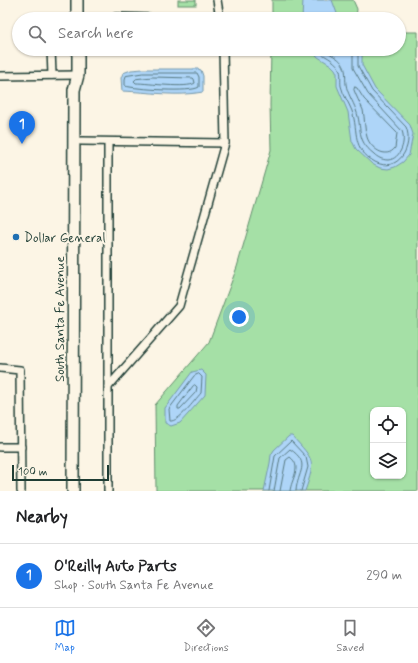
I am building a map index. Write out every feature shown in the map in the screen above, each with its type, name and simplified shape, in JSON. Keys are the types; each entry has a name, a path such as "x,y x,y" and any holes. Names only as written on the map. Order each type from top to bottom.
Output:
{"main road":[{"path":"77,0 77,12"},
{"name":"South Santa Fe Avenue","path":"73,491 74,90 78,75 78,56"},
{"name":"South Santa Fe Avenue","path":"78,75 81,83 80,491"}],"street":[{"path":"217,0 219,12"},
{"path":"51,56 52,75"},
{"path":"108,387 178,306 225,143 223,56"},
{"path":"0,76 78,75"},
{"path":"81,141 225,143"},
{"path":"108,142 108,491"},
{"path":"0,368 20,370 20,491"},
{"path":"0,447 21,447"}],"green space":[{"path":"178,0 196,0 196,5 178,5"},
{"path":"272,0 353,0 357,9 357,12 272,12"},
{"path":"406,32 418,32 418,491 156,491 155,405 209,342 237,267 271,150 271,56 406,56"}],"water":[{"path":"303,0 332,0 336,12 302,12"},
{"path":"317,56 362,56 362,65 375,89 410,125 413,134 409,155 403,162 388,169 380,168 372,164 356,149 352,141 348,112 337,86 337,73 331,65"},
{"path":"131,70 201,70 203,76 203,92 173,94 122,91 121,78 123,73"},
{"path":"201,370 206,375 205,395 180,423 171,426 165,423 165,408 192,372"},
{"path":"289,436 292,436 305,450 311,461 311,473 305,491 264,491 271,455 274,450"}],"place":[{"name":"O'Reilly Auto Parts","path":"22,144"},
{"name":"Dollar General","path":"16,237"}]}
